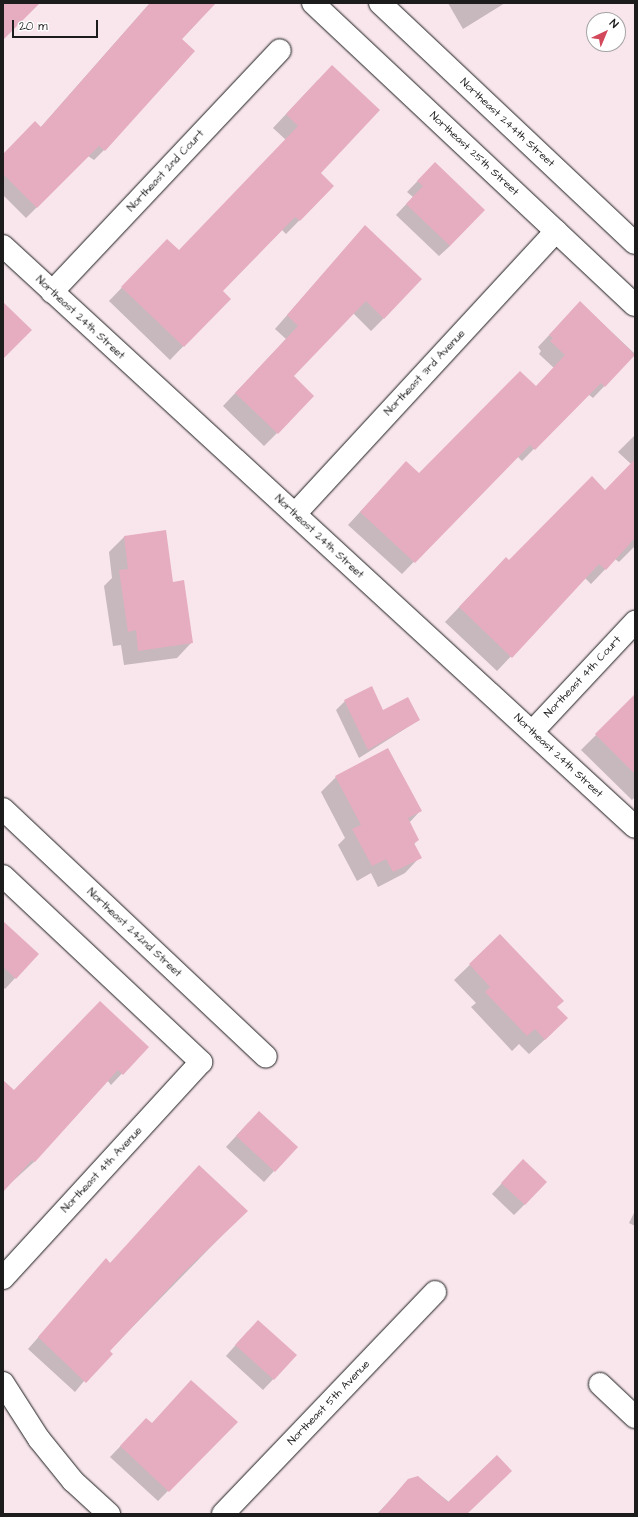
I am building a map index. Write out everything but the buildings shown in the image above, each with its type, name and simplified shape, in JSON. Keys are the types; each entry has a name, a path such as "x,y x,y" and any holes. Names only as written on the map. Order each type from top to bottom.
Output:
{"street":[{"name":"Northeast 25th Street","path":"313,3 635,305"},
{"name":"Northeast 244th Street","path":"380,3 635,243"},
{"name":"Northeast 2nd Court","path":"52,292 280,50"},
{"name":"Northeast 3rd Avenue","path":"295,514 556,231"},
{"name":"Northeast 24th Street","path":"3,246 635,827"},
{"name":"Northeast 4th Court","path":"532,732 635,622"},
{"name":"Northeast 242nd Street","path":"3,808 266,1057"},
{"name":"Northeast 4th Avenue","path":"3,876 201,1062 3,1278"},
{"name":"Northeast 5th Avenue","path":"223,1514 436,1292"},
{"path":"3,1383 39,1439 73,1481 109,1514"},
{"path":"600,1384 635,1417"}]}
